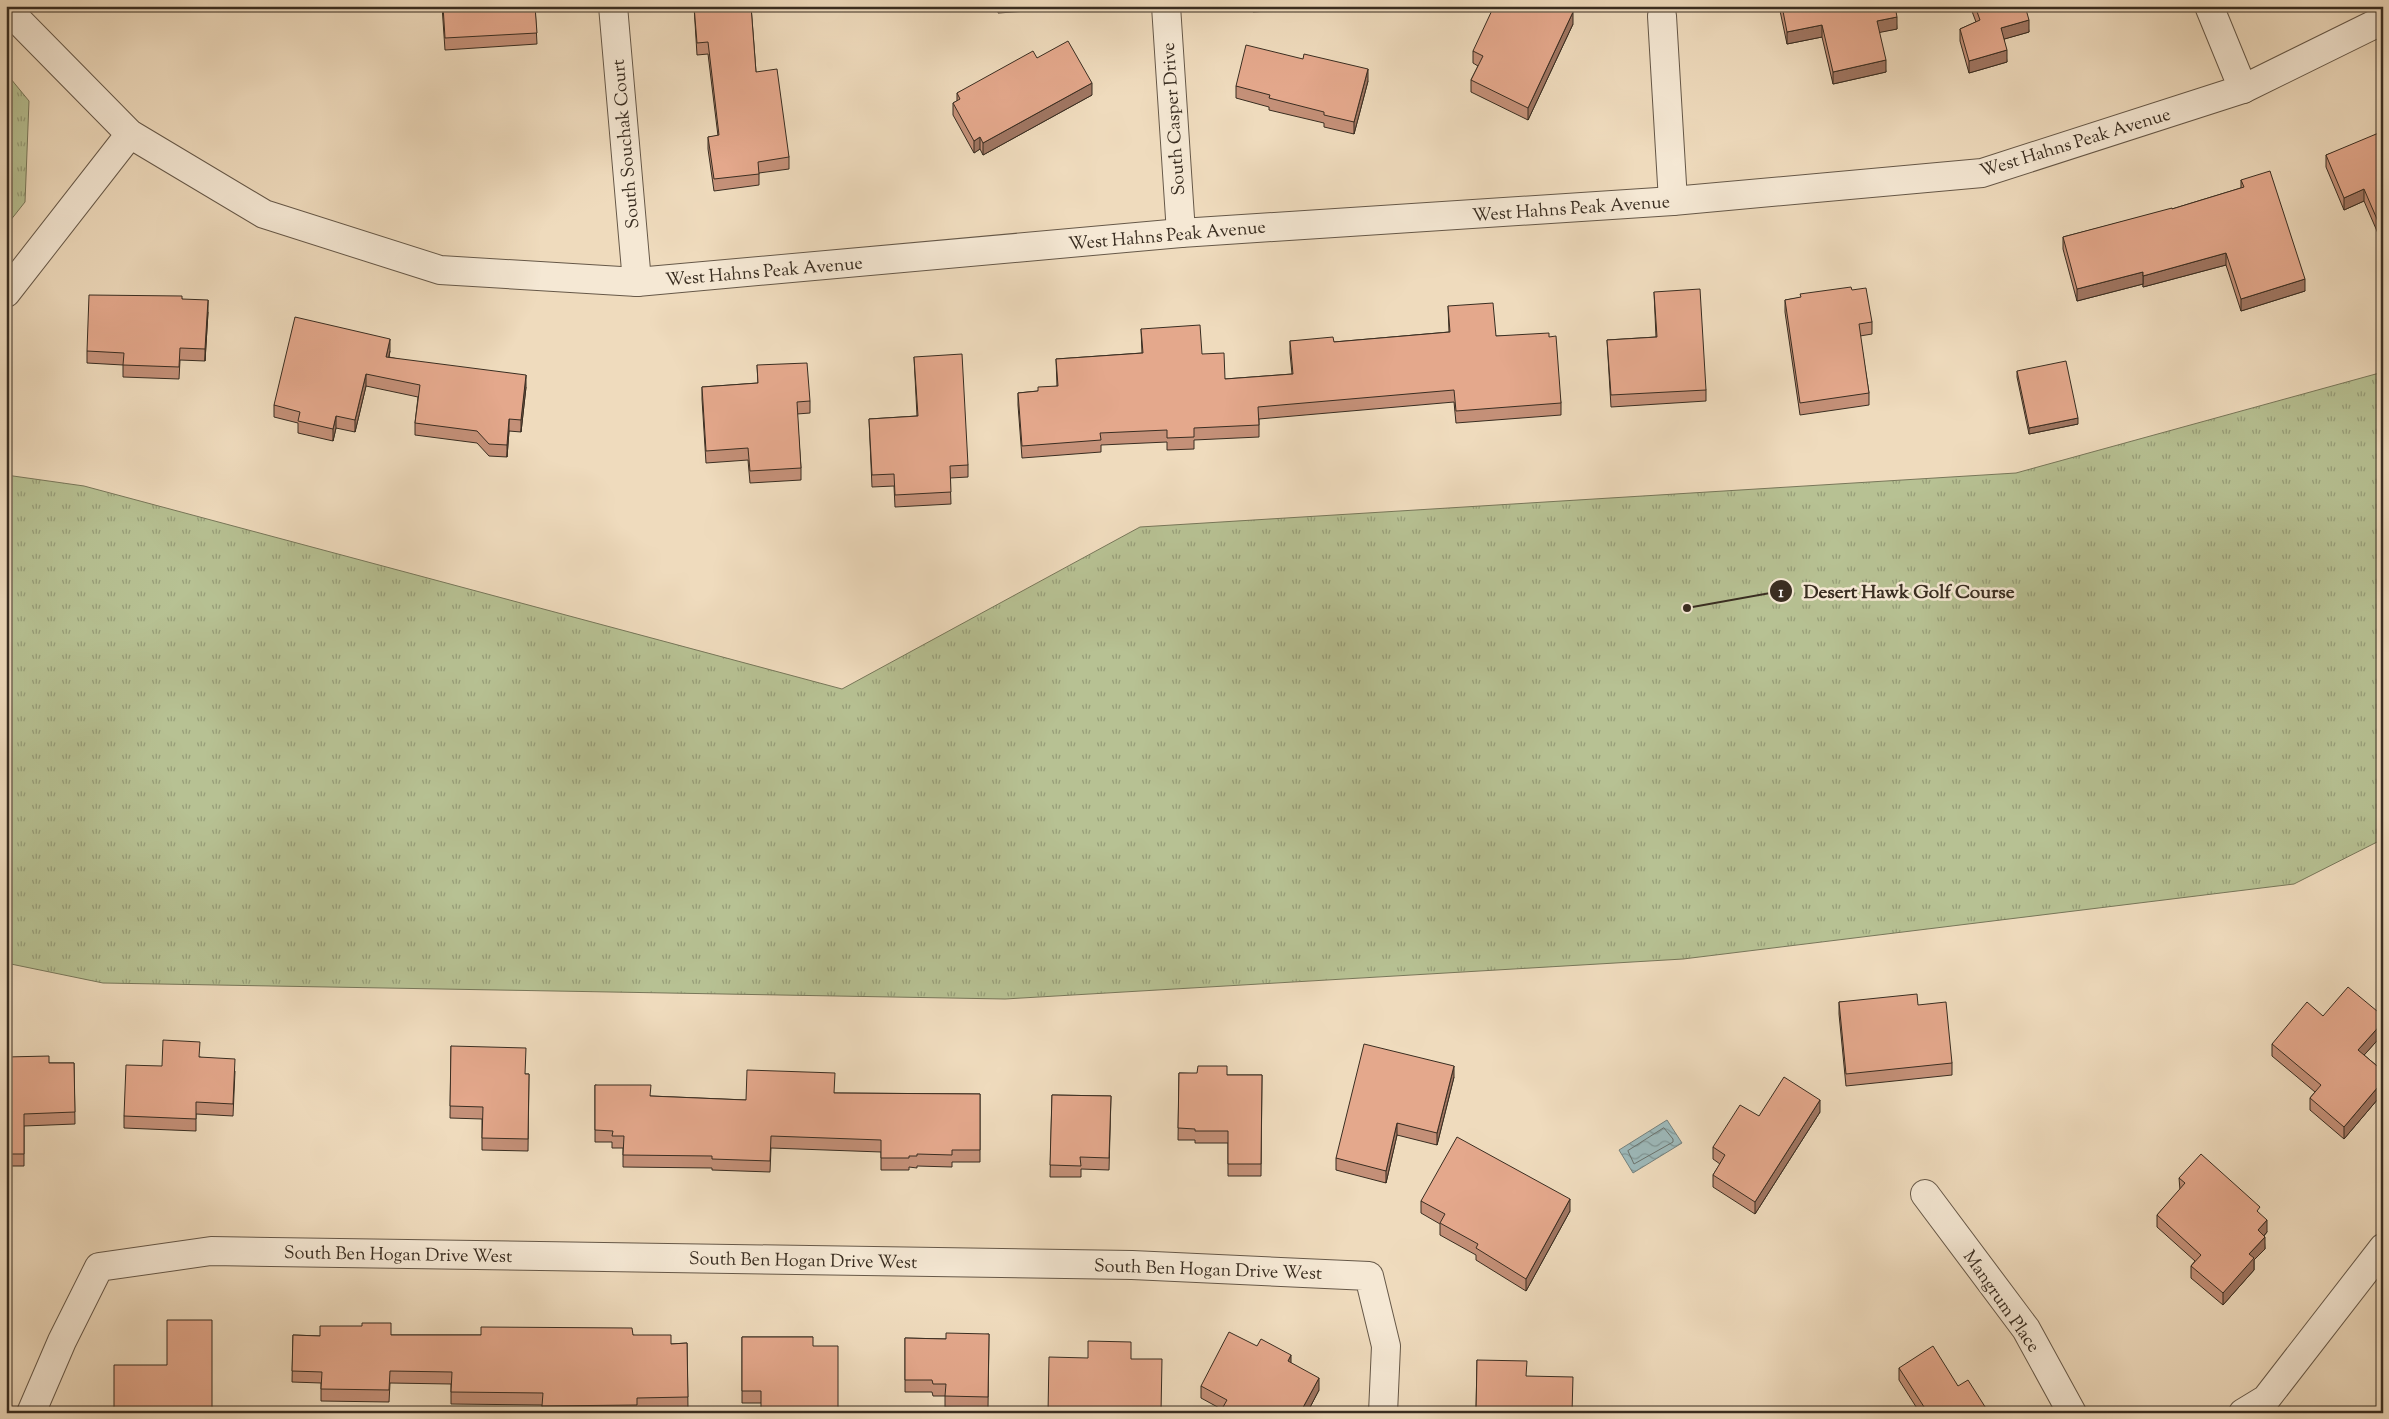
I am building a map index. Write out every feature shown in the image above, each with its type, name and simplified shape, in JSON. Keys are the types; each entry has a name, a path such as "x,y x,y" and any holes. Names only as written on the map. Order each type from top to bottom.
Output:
{"street":[{"name":"South Souchak Court","path":"613,6 637,282"},
{"name":"South Casper Drive","path":"1166,6 1180,232"},
{"path":"2209,6 2243,89"},
{"name":"West Hahns Peak Avenue","path":"6,8 130,134 264,214 440,270 637,282 1180,232 1673,201 1982,173 2243,89 2383,20"},
{"path":"1662,16 1673,201"},
{"path":"6,293 130,134"},
{"name":"Mangrum Place","path":"1925,1194 2026,1329 2072,1413"},
{"path":"2243,1413 2266,1399 2383,1248"},
{"name":"South Ben Hogan Drive West","path":"31,1413 62,1341 99,1267 211,1251 1132,1265 1370,1276 1386,1346 1383,1413"}],"green space":[{"path":"6,73 29,101 25,202 6,226"},
{"path":"2383,372 2383,839 2294,884 1683,959 1005,999 103,983 6,963 6,475 84,486 842,689 1140,527 2016,473"}],"water":[{"path":"1667,1120 1682,1143 1633,1173 1619,1150"}],"building":[{"path":"443,6 535,6 537,33 445,38"},
{"path":"694,6 751,6 756,72 777,69 789,157 758,162 759,174 714,179 708,137 719,135 708,42 697,43"},
{"path":"1494,6 1561,6 1573,12 1528,108 1471,80 1483,56 1473,51"},
{"path":"1782,6 1895,6 1897,17 1877,21 1886,60 1833,72 1822,25 1787,32"},
{"path":"1975,6 2025,6 2029,20 2001,28 2007,50 1969,61 1960,29 1980,20"},
{"path":"1068,41 1092,83 983,143 980,137 974,141 953,103 960,99 957,93 1033,51 1037,58"},
{"path":"1246,45 1303,59 1304,54 1368,69 1354,122 1324,115 1324,112 1269,98 1270,95 1236,86"},
{"path":"2381,132 2383,136 2383,233 2364,189 2344,198 2326,155"},
{"path":"2270,171 2305,279 2241,299 2226,253 2143,276 2143,272 2077,289 2063,237 2172,209 2244,187 2241,180"},
{"path":"1851,287 1852,290 1866,288 1872,322 1859,324 1869,393 1800,403 1785,300 1801,297 1800,294"},
{"path":"1700,289 1706,390 1611,395 1607,340 1657,337 1654,292"},
{"path":"89,295 182,296 182,299 208,300 205,349 180,348 179,367 123,365 124,353 87,351"},
{"path":"1493,303 1496,336 1549,333 1549,337 1556,336 1561,403 1456,411 1454,390 1258,407 1259,425 1194,428 1194,437 1167,438 1167,430 1100,433 1101,440 1022,446 1018,393 1038,391 1038,387 1058,386 1056,359 1143,353 1141,329 1200,325 1202,354 1224,353 1225,379 1293,374 1290,341 1333,337 1334,342 1450,332 1448,306"},
{"path":"295,317 390,339 386,357 526,375 521,420 509,419 507,445 489,444 477,431 415,423 420,385 366,374 355,420 336,416 333,429 298,421 300,412 274,405"},
{"path":"962,354 968,465 950,466 951,492 895,495 894,474 872,475 869,419 918,416 914,357"},
{"path":"2066,361 2078,418 2029,428 2017,371"},
{"path":"807,363 810,401 797,402 801,468 750,471 748,448 706,451 702,387 758,383 757,365"},
{"path":"2348,987 2383,1016 2383,1022 2358,1050 2383,1071 2383,1081 2344,1127 2310,1098 2321,1085 2272,1044 2307,1002 2323,1016"},
{"path":"1917,994 1918,1005 1946,1002 1952,1063 1846,1074 1839,1002"},
{"path":"163,1040 200,1042 199,1057 235,1059 233,1104 196,1102 196,1119 124,1116 126,1065 162,1066"},
{"path":"1364,1044 1454,1066 1437,1133 1397,1123 1386,1171 1336,1158"},
{"path":"451,1046 526,1048 525,1074 529,1074 528,1139 482,1138 483,1107 450,1106"},
{"path":"49,1056 49,1063 74,1063 75,1112 24,1114 24,1154 6,1154 6,1057"},
{"path":"1198,1066 1227,1066 1227,1075 1262,1075 1261,1164 1228,1164 1228,1131 1195,1131 1195,1129 1178,1128 1179,1073 1197,1073"},
{"path":"747,1070 835,1073 834,1093 980,1094 980,1150 952,1150 952,1155 917,1154 917,1156 909,1156 909,1158 881,1158 881,1140 771,1136 770,1161 712,1159 712,1156 623,1155 624,1136 612,1136 613,1131 595,1130 595,1085 651,1085 650,1096 746,1100"},
{"path":"1784,1077 1820,1100 1755,1202 1713,1175 1725,1155 1713,1147 1740,1105 1759,1116"},
{"path":"1052,1095 1111,1096 1109,1158 1080,1157 1081,1166 1050,1165"},
{"path":"1457,1137 1570,1199 1526,1279 1476,1248 1478,1244 1440,1223 1445,1214 1421,1201"},
{"path":"2201,1154 2260,1207 2257,1211 2267,1220 2258,1230 2265,1237 2249,1254 2254,1258 2223,1293 2191,1266 2201,1255 2157,1215 2185,1183 2179,1178"},
{"path":"167,1320 212,1320 212,1413 114,1413 114,1365 167,1365"},
{"path":"362,1323 391,1323 391,1335 481,1335 481,1327 632,1328 633,1335 671,1335 671,1344 687,1343 688,1397 637,1398 637,1405 542,1406 543,1393 451,1392 452,1372 390,1371 389,1390 321,1389 322,1372 292,1371 293,1335 320,1336 320,1326 362,1326"},
{"path":"1229,1332 1257,1346 1261,1339 1291,1355 1288,1361 1319,1378 1300,1413 1235,1413 1223,1407 1227,1400 1201,1386"},
{"path":"946,1333 989,1334 988,1397 945,1396 946,1384 933,1384 932,1380 905,1380 905,1338 946,1339"},
{"path":"742,1337 813,1337 813,1346 838,1346 838,1413 761,1413 761,1391 742,1391"},
{"path":"1088,1341 1131,1342 1131,1359 1162,1359 1161,1413 1048,1413 1049,1357 1088,1358"},
{"path":"1933,1346 1958,1386 1968,1380 1989,1413 1928,1413 1899,1368"},
{"path":"1477,1360 1527,1361 1526,1376 1573,1377 1572,1413 1476,1411"}],"place":[{"name":"Desert Hawk Golf Course","path":"1687,608"}]}
